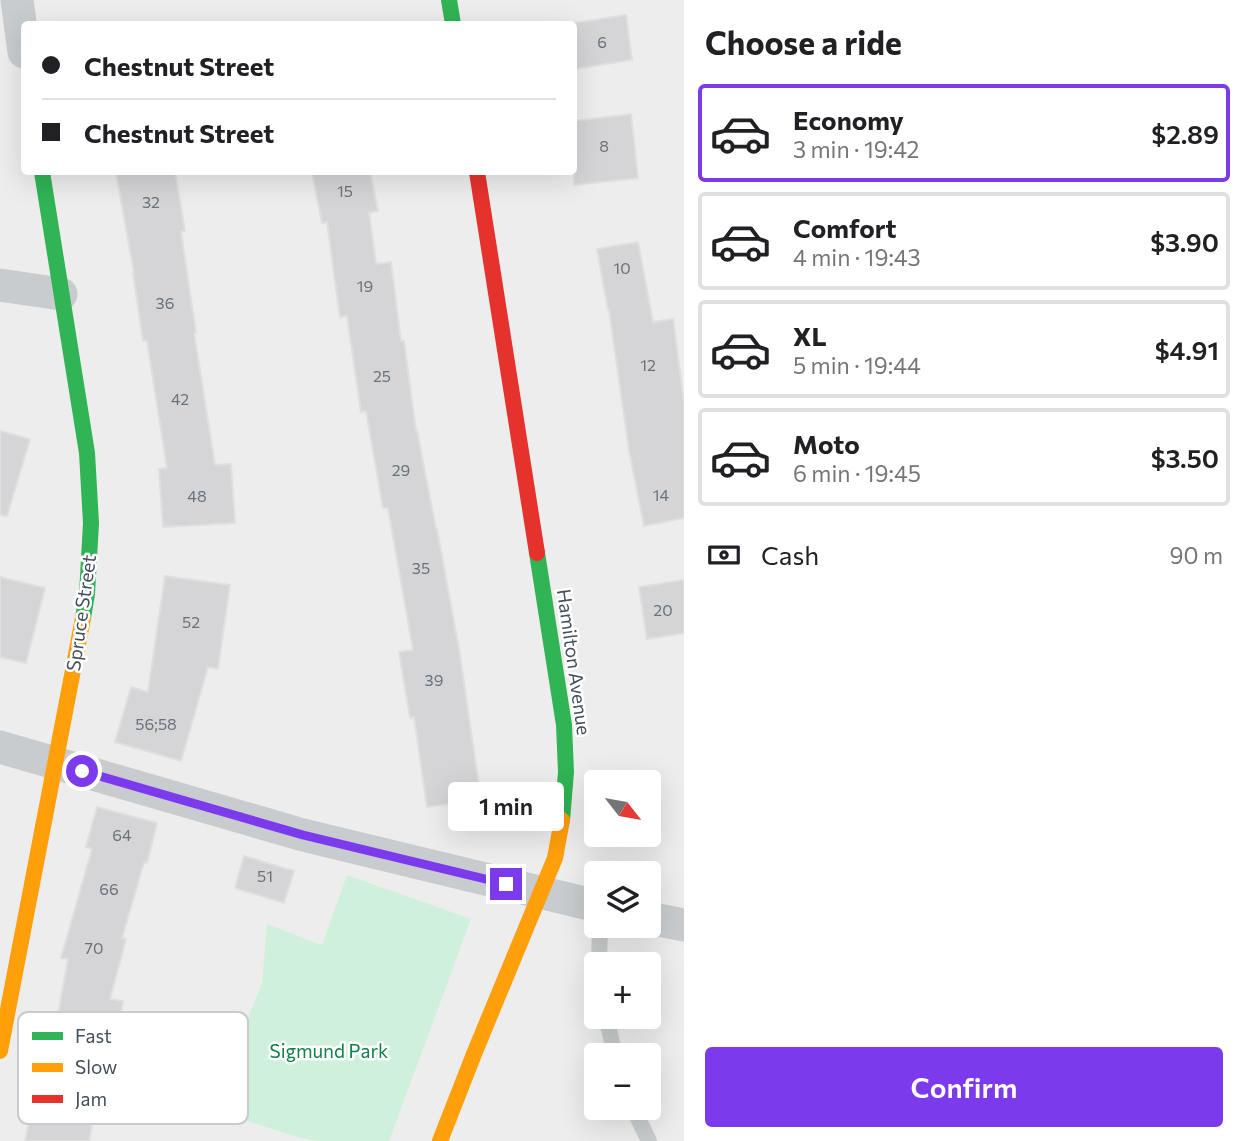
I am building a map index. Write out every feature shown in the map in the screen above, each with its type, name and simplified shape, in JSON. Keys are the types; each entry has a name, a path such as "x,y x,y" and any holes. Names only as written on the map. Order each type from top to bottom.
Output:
{"street":[{"path":"17,0 21,30"},
{"path":"449,0 452,21"},
{"name":"Spruce Street","path":"0,1051 87,594 91,523 87,453 42,175"},
{"name":"Hamilton Avenue","path":"440,1141 555,858 562,820 566,772 564,724 477,175"},
{"path":"0,285 61,294"},
{"path":"0,747 303,835 584,903"},
{"path":"661,920 684,925"}],"lane":[{"path":"639,1120 649,1141"}],"green space":[{"name":"Sigmund Park","path":"347,875 471,919 389,1141 319,1141 248,1121 248,1018 262,983 267,924 322,945"}],"building":[{"path":"626,15 632,60 577,69 577,23"},
{"path":"631,114 638,178 574,185 574,175 577,175 577,121"},
{"path":"117,175 176,175 185,231 181,232 194,333 215,465 231,464 235,523 163,527 159,469 167,468 147,341 143,341"},
{"path":"313,175 371,175 378,211 369,213 376,264 391,262 416,431 460,655 481,800 427,807 414,717 410,718 399,652 413,650 388,508 383,508 366,411 361,412 347,316 340,317 327,222 322,223"},
{"path":"638,242 653,322 673,319 684,402 684,518 644,526 597,249"},
{"path":"0,431 30,439 7,516 0,515"},
{"path":"165,576 230,585 218,669 208,667 181,761 115,742 131,687 148,692"},
{"path":"0,577 45,588 26,663 0,657"},
{"path":"684,580 684,633 647,639 639,587"},
{"path":"97,807 157,823 122,938 126,939 110,999 123,1001 121,1012 59,1012 68,959 61,958 92,849 86,847"},
{"path":"244,856 294,871 284,903 235,888"},
{"path":"28,1124 92,1124 89,1141 25,1141"}],"traffic: fast":[{"path":"449,0 452,21"},
{"path":"42,175 87,453 91,523 83,618"},
{"path":"537,553 564,725 566,772 562,820"}],"traffic: slow":[{"path":"0,1051 83,618"},
{"path":"440,1141 555,858 562,820"}],"traffic: jam":[{"path":"477,175 537,553"}],"route":[{"path":"82,771 303,835 506,884"}]}
